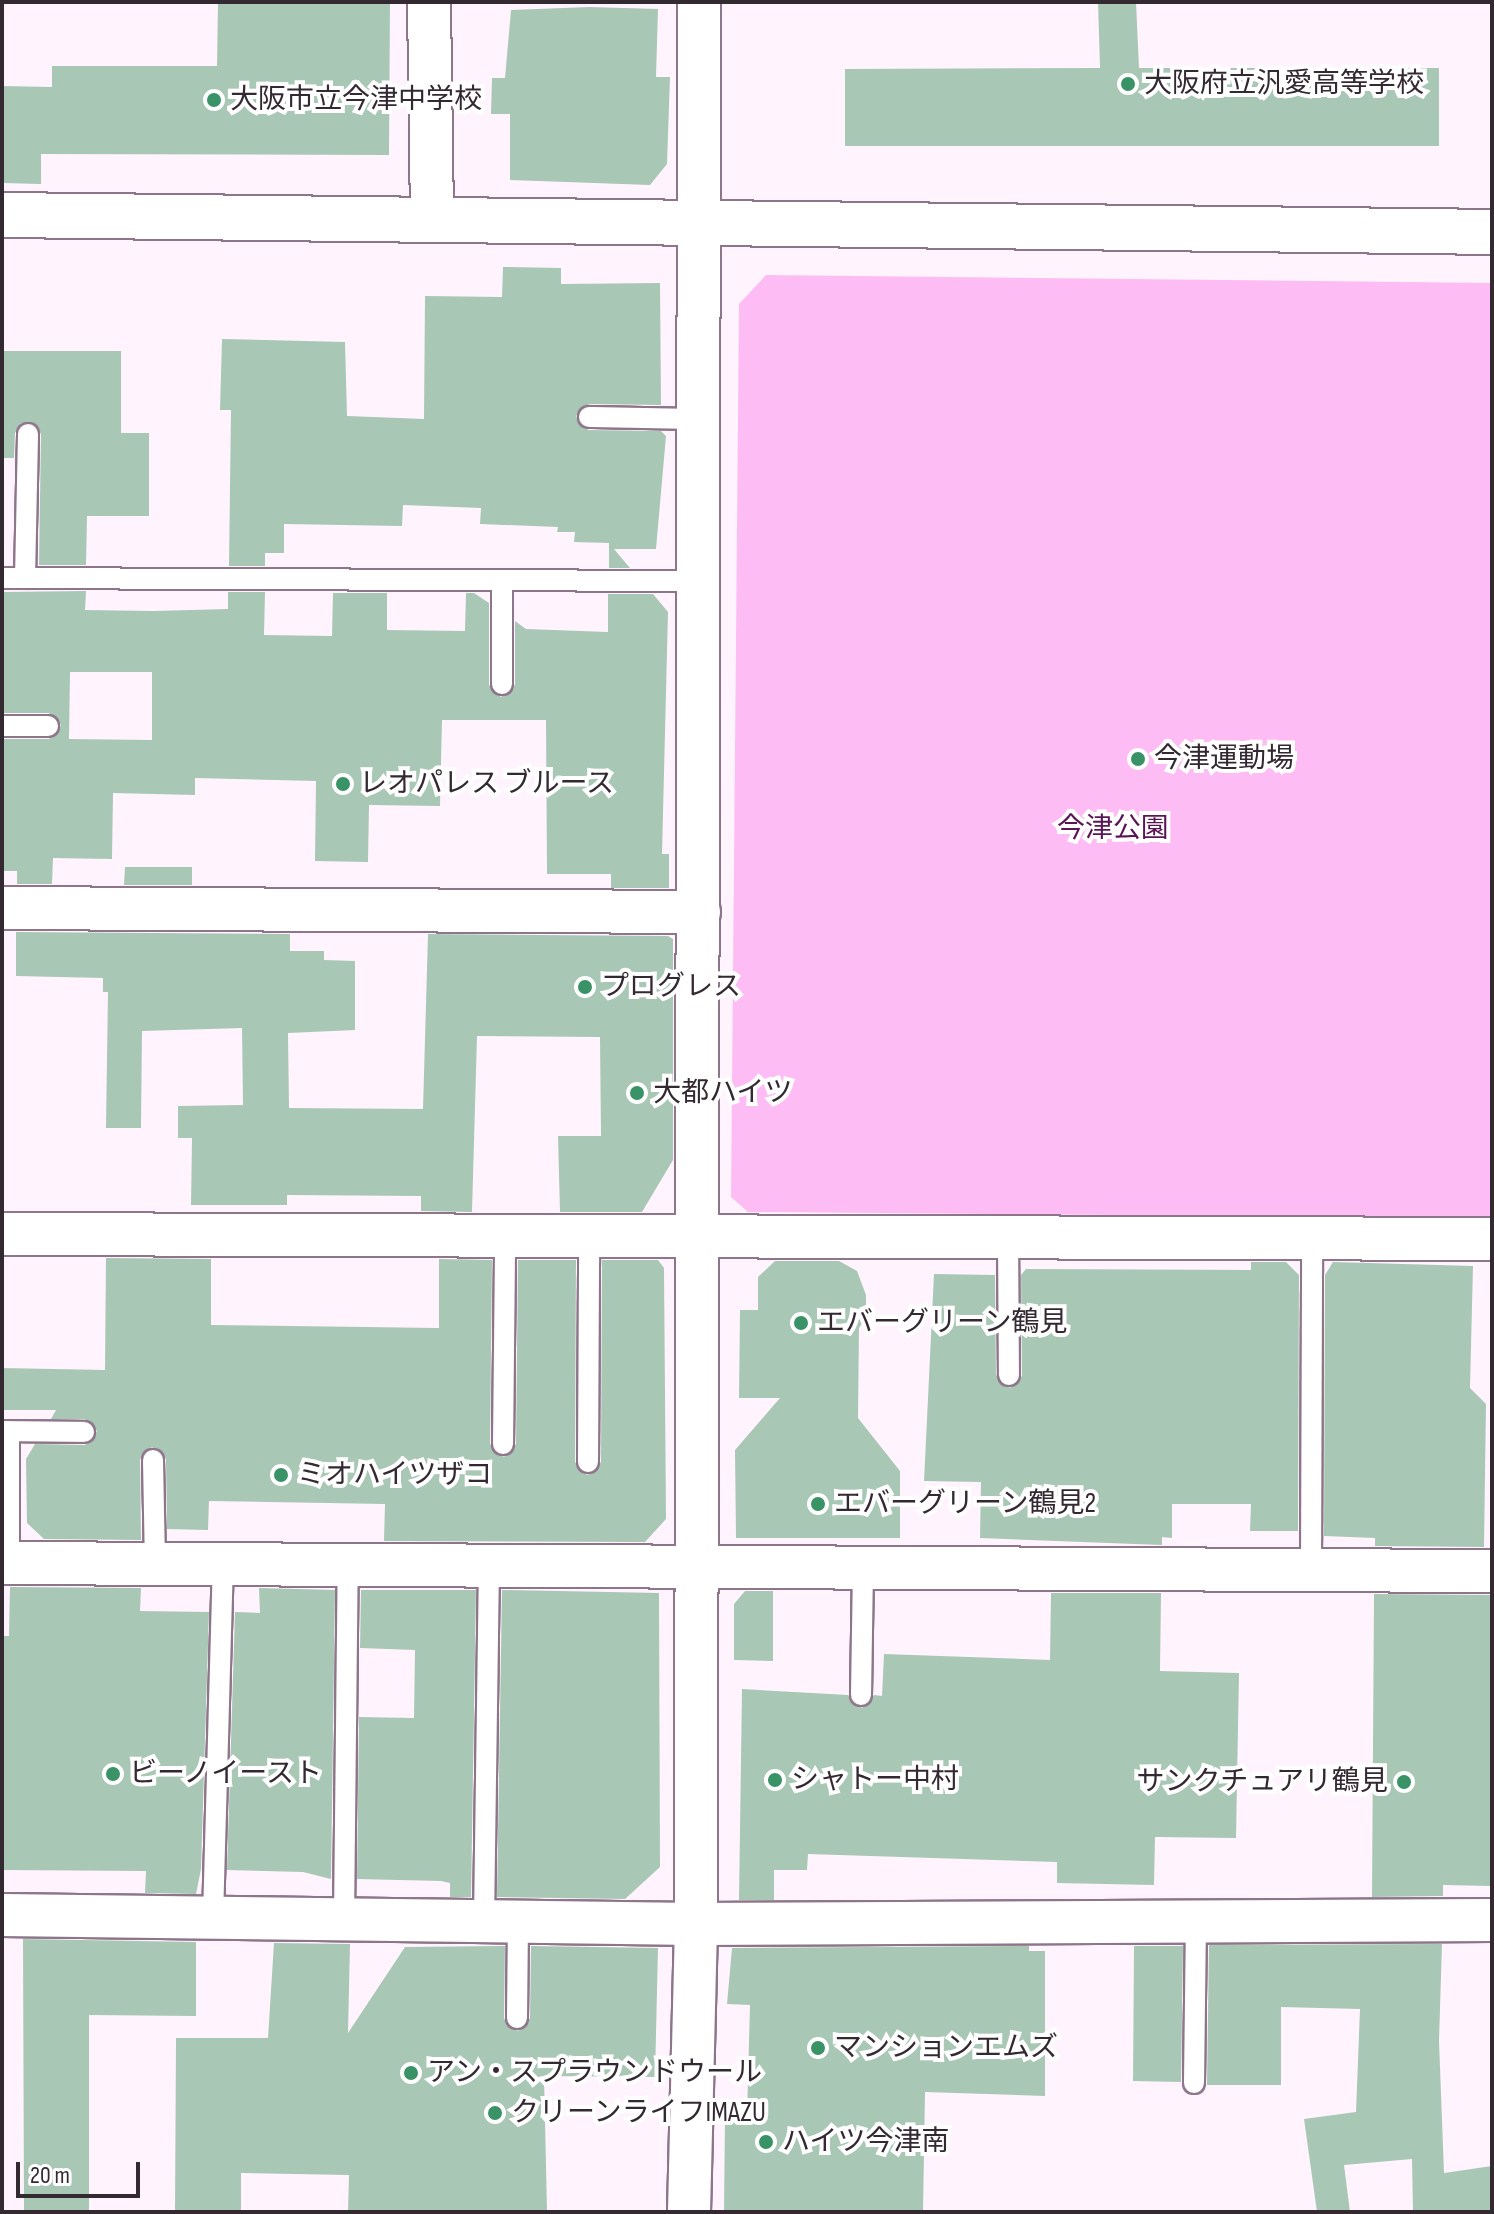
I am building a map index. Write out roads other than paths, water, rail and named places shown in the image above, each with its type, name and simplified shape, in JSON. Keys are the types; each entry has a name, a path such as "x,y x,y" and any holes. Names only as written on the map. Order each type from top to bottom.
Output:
{"street":[{"path":"429,2 432,219"},
{"path":"689,2212 696,1924 699,2"},
{"path":"2,215 432,219 699,227 1492,232"},
{"path":"2,908 699,912"},
{"path":"2,1234 697,1238 1312,1235 1492,1239"},
{"path":"5,1564 1492,1571"},
{"path":"2,1915 696,1924 1492,1920"}],"lane":[{"path":"589,417 698,419"},
{"path":"25,578 28,434"},
{"path":"2,578 698,581"},
{"path":"502,580 502,684"},
{"path":"2,726 48,726"},
{"path":"1311,1570 1312,1235"},
{"path":"503,1444 505,1237"},
{"path":"588,1462 589,1237"},
{"path":"1008,1237 1009,1375"},
{"path":"5,1564 6,1432 84,1432"},
{"path":"153,1460 155,1565"},
{"path":"213,1918 223,1564"},
{"path":"344,1920 348,1565"},
{"path":"489,1566 501,1921 517,2018"},
{"path":"861,1695 863,1567"},
{"path":"1194,2083 1196,1921"}],"place":[{"name":"大阪府立汎愛高等学校","path":"1128,84"},
{"name":"大阪市立今津中学校","path":"214,100"},
{"name":"今津運動場","path":"1138,759"},
{"name":"レオパレス ブルース","path":"343,784"},
{"name":"プログレス","path":"585,987"},
{"name":"大都ハイツ","path":"637,1093"},
{"name":"エバーグリーン鶴見","path":"801,1323"},
{"name":"ミオハイツザコ","path":"281,1475"},
{"name":"エバーグリーン鶴見2","path":"818,1504"},
{"name":"ビーノイースト","path":"113,1774"},
{"name":"シャトー中村","path":"775,1780"},
{"name":"サンクチュアリ鶴見","path":"1404,1782"},
{"name":"マンションエムズ","path":"818,2048"},
{"name":"アン・スプラウンドウール","path":"411,2073"},
{"name":"クリーンライフIMAZU","path":"495,2113"},
{"name":"ハイツ今津南","path":"766,2142"}],"park label":[{"name":"今津公園","path":"1113,829"}]}
